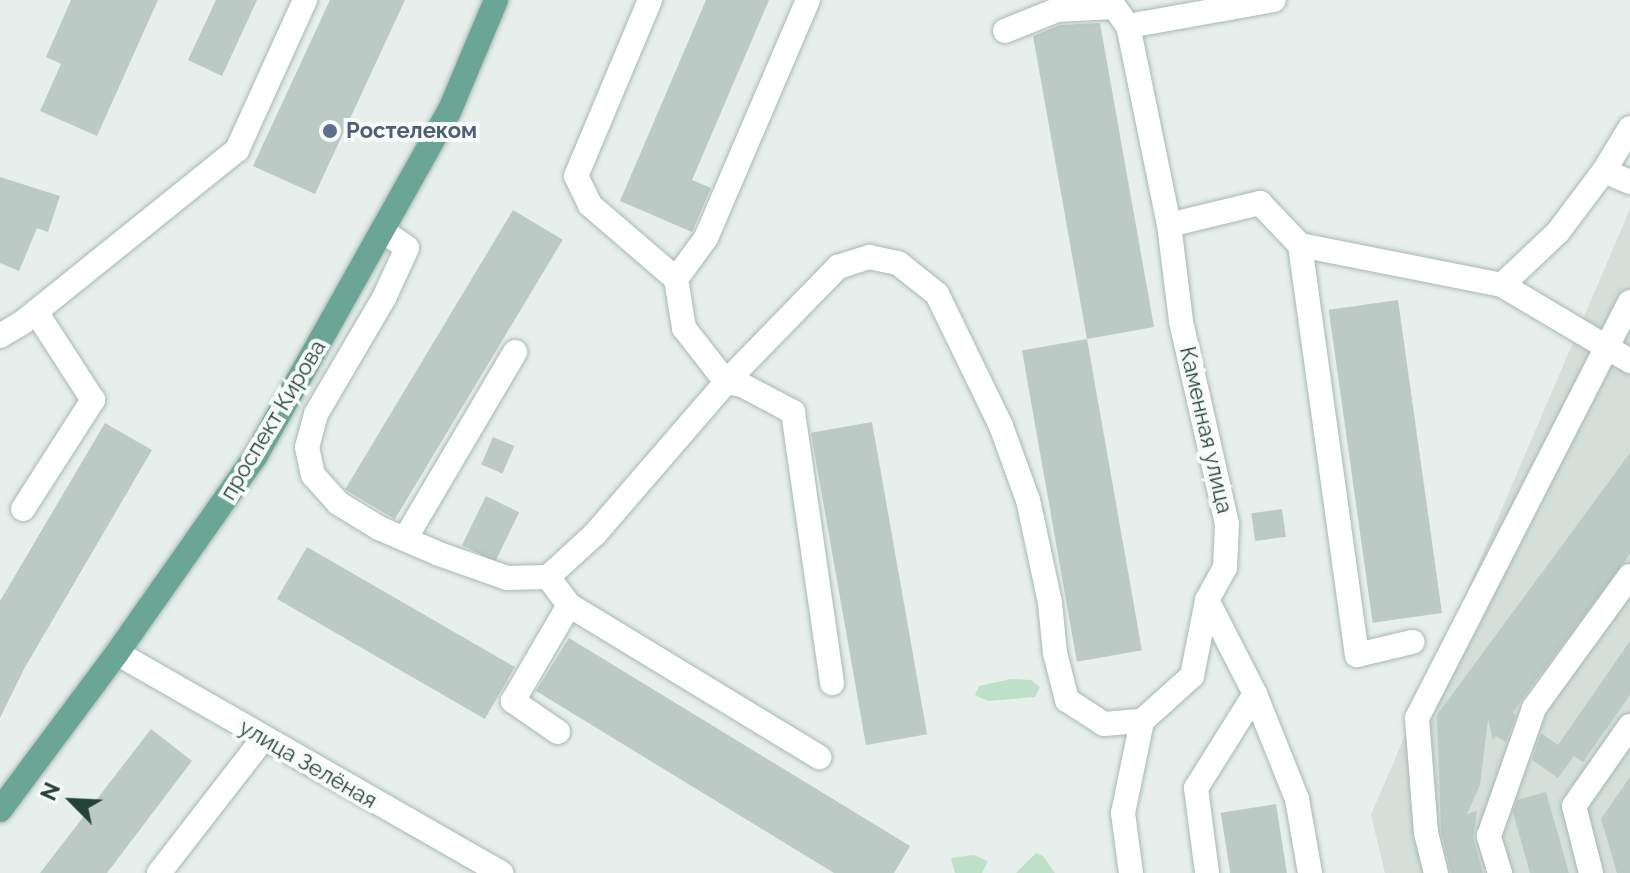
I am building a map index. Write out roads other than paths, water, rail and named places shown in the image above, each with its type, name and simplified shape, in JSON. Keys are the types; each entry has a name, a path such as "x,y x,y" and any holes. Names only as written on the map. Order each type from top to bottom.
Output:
{"main road":[{"name":"проспект Кирова","path":"0,810 117,653 255,457 449,112 496,0"}],"street":[{"path":"0,336 36,312 237,150 305,0"},
{"path":"650,0 576,176 590,205 676,279 684,328 726,382 742,385 793,412 832,683"},
{"path":"676,279 706,238 808,0"},
{"path":"1005,31 1057,10 1114,7 1128,26 1274,0"},
{"name":"Каменная улица","path":"1128,26 1169,225 1181,321 1227,524 1225,568 1207,600 1192,676 1142,721"},
{"path":"1502,285 1558,232 1604,171 1630,128"},
{"path":"1604,171 1630,182"},
{"path":"1169,225 1260,203 1300,245 1502,285 1630,361"},
{"path":"383,231 407,248 384,298 316,414 307,447 313,475 338,503 405,539 507,578 548,577 595,534 726,382 838,267 869,257 898,263 937,294 1001,426 1028,500 1050,603 1055,653 1067,700 1104,724 1142,721 1123,813 1131,873"},
{"path":"1300,245 1357,655 1412,642"},
{"path":"1436,873 1426,833 1417,718 1630,302"},
{"path":"23,509 93,400 36,312"},
{"path":"405,539 515,352"},
{"path":"1500,873 1489,836 1534,708 1630,576"},
{"path":"548,577 569,605 819,757"},
{"path":"1207,600 1255,694 1297,799 1310,873"},
{"path":"558,732 513,701 569,605"},
{"name":"улица Зелёная","path":"117,653 501,873"},
{"path":"1207,873 1196,788 1255,694"},
{"path":"1591,873 1574,806 1630,726"},
{"path":"159,873 263,739"}],"place":[{"name":"Ростелеком","path":"330,131"}]}
